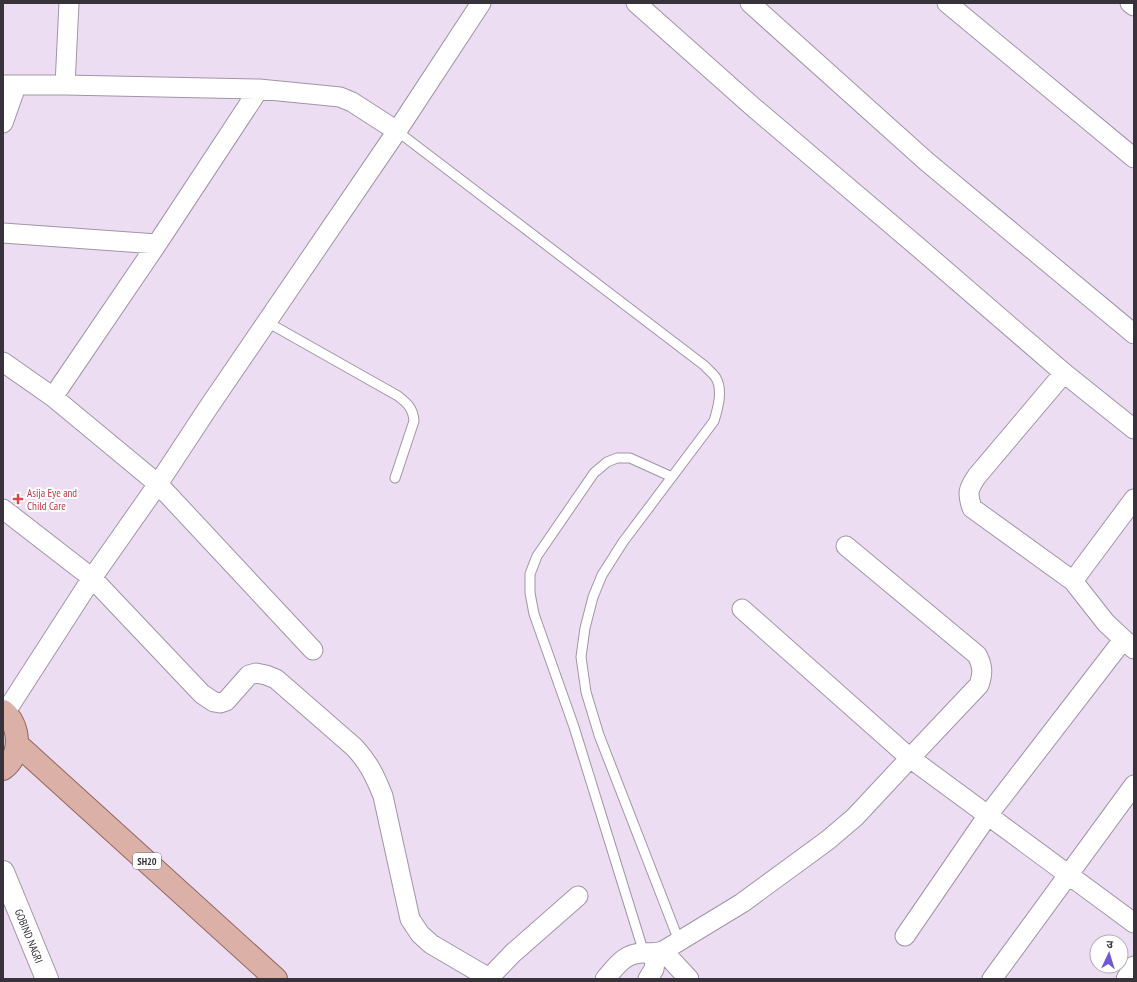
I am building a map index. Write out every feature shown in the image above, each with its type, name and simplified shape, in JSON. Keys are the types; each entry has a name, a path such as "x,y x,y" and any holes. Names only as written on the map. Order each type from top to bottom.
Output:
{"main road":[{"path":"3,769 14,756 17,744 16,732 12,721 4,712"},
{"name":"SH20","path":"17,744 276,979"}],"street":[{"path":"65,84 69,3"},
{"path":"4,712 92,578 158,484 208,408 397,131 481,3"},
{"path":"636,3 752,106 918,246 1064,374 1134,429"},
{"path":"750,3 926,161 1134,334"},
{"path":"947,3 1134,158"},
{"path":"1130,3 1134,6"},
{"path":"3,123 10,86 65,84 260,89 340,97 352,102 397,131"},
{"path":"53,397 260,89"},
{"path":"3,233 156,244"},
{"path":"3,362 53,397 158,484 313,650"},
{"path":"905,936 988,815 1128,645 1098,614 1073,580 972,508 969,498 969,489 977,476 1064,374"},
{"path":"1073,580 1134,499"},
{"path":"3,510 92,578 202,694 214,702 220,703 226,701 249,676 256,673 266,675 276,679 354,747 365,759 377,780 383,796 410,919 420,934 431,944 488,978 513,953 578,896"},
{"path":"605,979 623,959 629,955 654,953 679,941 742,903 828,840 855,818 979,685 982,674 981,663 977,655 846,546"},
{"path":"742,609 910,758 1134,923"},
{"path":"992,979 1134,786"},
{"name":"GOBIND NAGRI","path":"3,872 47,979"},
{"path":"648,979 654,969 654,953"},
{"path":"654,953 689,979"},
{"path":"1126,979 1134,966"}],"lane":[{"path":"397,131 705,366 716,378 719,390 719,403 714,421 623,542 602,575 593,598 585,628 581,657 586,692 599,735 679,941"},
{"path":"267,322 398,396 408,404 414,413 414,420 395,478"},
{"path":"654,953 534,614 530,593 530,574 537,556 594,473 607,462 617,458 630,458 672,477"}],"place":[{"name":"Asija Eye and Child Care","path":"18,499"}]}
